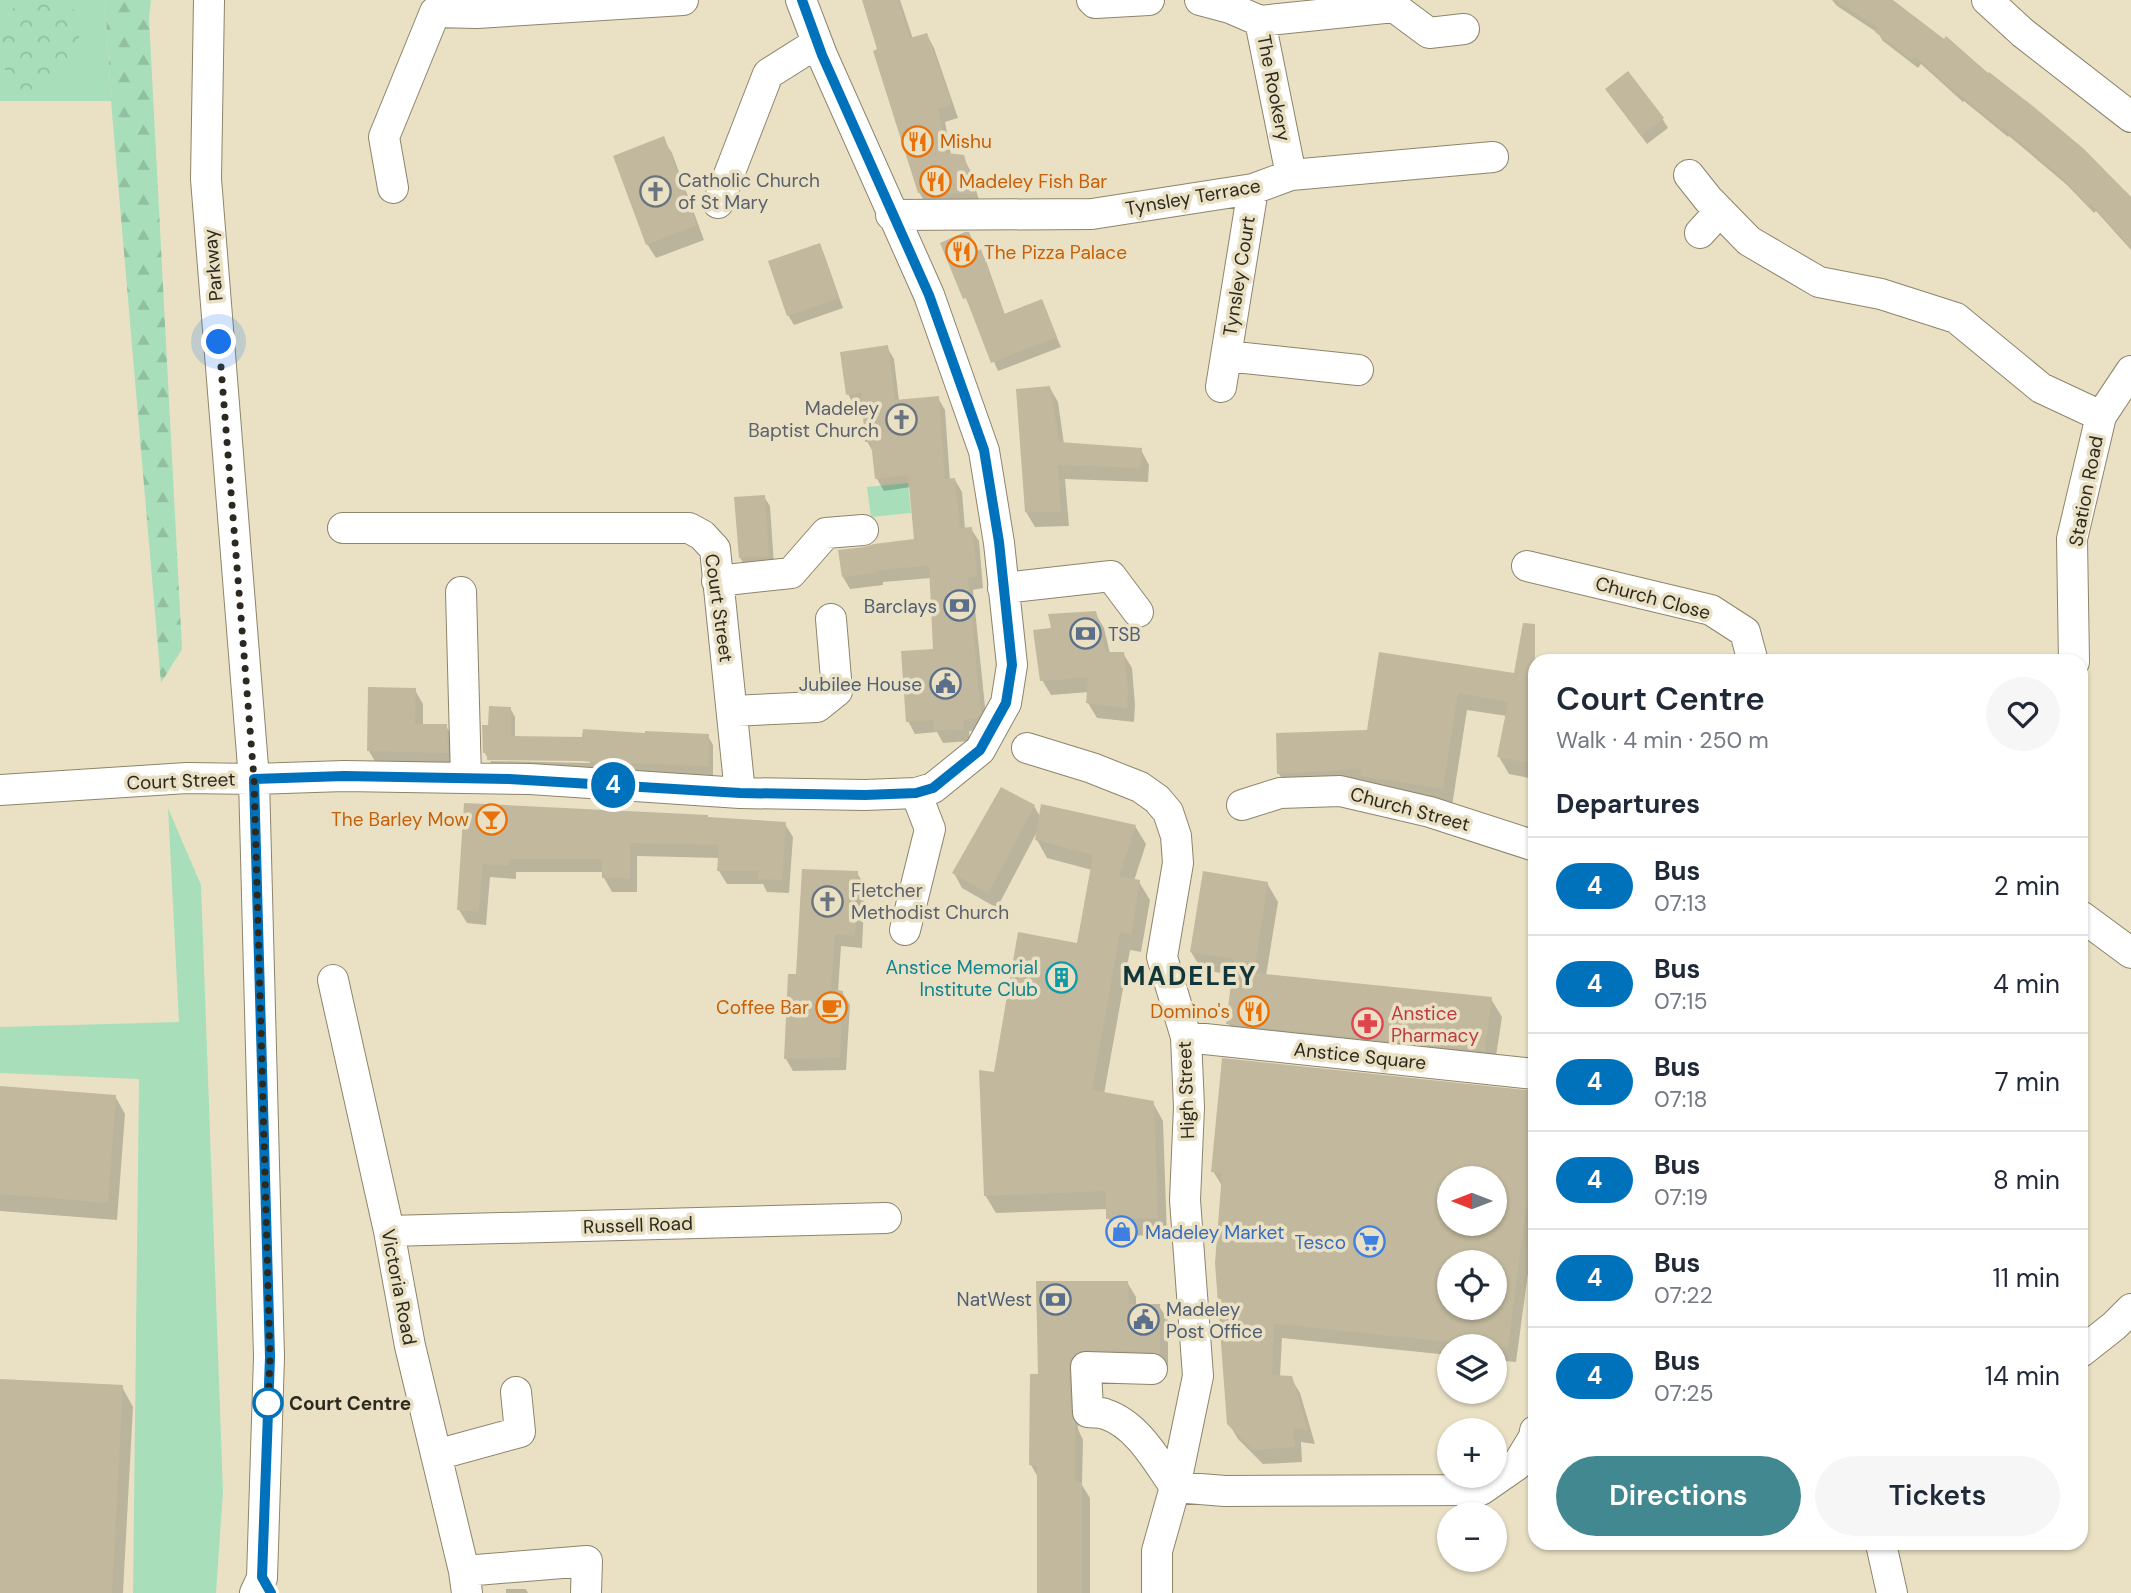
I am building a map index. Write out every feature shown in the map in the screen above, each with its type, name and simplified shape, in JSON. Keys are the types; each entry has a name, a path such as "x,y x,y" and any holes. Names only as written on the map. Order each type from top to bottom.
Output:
{"street":[{"name":"Parkway","path":"209,0 206,178 254,779 270,1357 263,1588"},
{"path":"393,188 384,137 432,6 477,13 633,1 683,0"},
{"path":"802,0 817,43 891,215 929,295 984,450 999,542 1012,665 1006,703 980,750"},
{"path":"1092,0 1095,3 1149,0"},
{"name":"The Rookery","path":"1200,0 1230,8 1260,21 1292,175"},
{"path":"1987,0 2023,33 2131,117"},
{"path":"1260,21 1394,8 1429,33 1464,29"},
{"path":"718,203 768,74 817,43"},
{"name":"Tynsley Terrace","path":"891,215 1092,214 1253,190 1292,175 1493,157"},
{"path":"1689,175 1749,241 1819,282 1881,295 1956,318 2041,388 2101,416"},
{"name":"Tynsley Court","path":"1253,190 1226,356 1358,370"},
{"path":"1700,233 1720,211"},
{"path":"1221,387 1226,356"},
{"name":"Station Road","path":"2074,654 2073,539 2101,416 2131,371"},
{"name":"Court Street","path":"343,528 689,528 702,535 715,549 740,793"},
{"path":"717,581 791,573 826,533 863,530"},
{"name":"Church Close","path":"1527,566 1711,610 1745,632 1751,654"},
{"path":"1003,588 1111,576 1138,612"},
{"path":"461,592 466,778"},
{"path":"732,711 817,707 837,691 831,619"},
{"path":"1004,707 1020,723 1027,748"},
{"name":"High Street","path":"980,750 1009,758 1017,757 1027,748 1092,768 1140,787 1157,799 1168,812 1176,836 1178,863 1162,957 1186,1037 1189,1107 1185,1200 1198,1376 1175,1487 1157,1551 1157,1593"},
{"name":"Court Street","path":"0,790 187,778 344,776 530,779 740,793 916,793 933,788 980,750"},
{"name":"Church Street","path":"1242,805 1280,793 1340,791 1430,812 1528,844"},
{"path":"905,930 930,829 916,793"},
{"path":"2088,921 2131,953"},
{"name":"Victoria Road","path":"333,980 389,1231 410,1346 466,1582"},
{"name":"Anstice Square","path":"1186,1037 1528,1073"},
{"name":"Russell Road","path":"389,1231 886,1218"},
{"path":"2088,1346 2131,1309"},
{"path":"1152,1369 1086,1367 1088,1412 1104,1413 1122,1422 1145,1444 1175,1487 1226,1491 1481,1490 1517,1465 1528,1447"},
{"path":"436,1455 520,1432 516,1392"},
{"path":"1882,1550 1892,1593"},
{"path":"466,1582 586,1561 586,1593"}],"green space":[{"path":"0,0 105,0 111,101 0,101"},
{"path":"25,0 65,0 79,15 79,64 22,95 0,62 0,18"},
{"path":"105,0 151,0 149,18 182,649 161,683 111,101"},
{"path":"908,483 911,513 871,517 867,487"},
{"path":"168,808 201,885 223,1491 216,1593 133,1593 139,1079 0,1073 0,1027 179,1022"}],"building":[{"path":"862,0 898,0 910,38 927,33 952,105 938,109 947,153 964,155 975,194 918,193 873,51 877,49"},
{"path":"1835,0 1893,0 1944,39 1946,36 1988,73 2034,107 2084,149 2131,197 2131,248 2090,203 2088,205 2059,175 2003,128 1957,94 1915,56 1912,60 1875,32 1878,28"},
{"path":"1628,71 1664,118 1641,136 1605,89"},
{"name":"Catholic Church of St Mary","path":"664,136 697,225 646,245 613,156"},
{"path":"969,232 977,251 981,249 1004,314 1042,299 1057,337 991,363 966,298 963,299 940,243"},
{"path":"820,243 839,298 787,316 768,261"},
{"path":"888,345 895,400 939,396 945,479 955,478 960,528 972,527 977,576 968,578 981,713 978,718 963,720 964,729 934,731 933,720 906,722 901,651 933,649 929,566 877,570 877,573 842,577 838,550 914,539 908,475 875,479 871,442 865,442 861,393 846,395 840,352"},
{"path":"1050,386 1059,442 1142,448 1140,468 1058,465 1061,512 1025,512 1016,389"},
{"path":"765,495 769,556 739,558 734,497"},
{"path":"1096,611 1106,652 1124,652 1127,708 1086,703 1088,678 1040,681 1033,630 1051,628 1048,614"},
{"path":"1523,623 1535,624 1535,654 1528,654 1528,763 1497,757 1508,702 1458,693 1443,789 1360,776 1361,769 1277,774 1276,733 1367,730 1379,652 1514,673"},
{"path":"368,687 416,688 415,724 447,724 448,753 367,751"},
{"path":"489,706 511,707 511,736 582,737 583,729 709,734 709,767 487,760 487,753 483,753 482,725 488,725"},
{"path":"1001,787 1035,805 988,894 952,873"},
{"path":"464,803 708,815 786,822 782,880 758,879 758,871 717,871 719,845 630,843 630,879 602,878 602,859 509,859 509,866 483,864 479,912 457,910"},
{"path":"1041,804 1136,825 1119,876 1140,880 1131,935 1120,932 1092,1090 1154,1101 1158,1218 1106,1219 1106,1191 984,1196 979,1070 994,1072 1018,932 1077,943 1093,855 1035,840"},
{"path":"802,869 858,871 855,936 835,934 831,989 843,991 840,1058 784,1059 788,974 796,974"},
{"path":"1203,871 1268,882 1254,973 1492,997 1485,1051 1226,1024 1234,959 1190,952"},
{"name":"Tesco","path":"1222,1058 1528,1090 1528,1207 1508,1348 1507,1334 1437,1334 1437,1341 1274,1324 1272,1375 1292,1376 1308,1430 1293,1428 1295,1447 1253,1450 1227,1424 1215,1263 1222,1173 1211,1172"},
{"path":"0,1086 116,1095 108,1203 0,1194"},
{"path":"1036,1281 1128,1281 1129,1304 1160,1304 1160,1354 1087,1350 1077,1352 1070,1359 1071,1413 1075,1423 1075,1482 1082,1482 1082,1593 1037,1593 1037,1466 1029,1465 1030,1374 1038,1374"},
{"path":"0,1379 123,1385 112,1593 0,1593"}],"bus line":[{"name":"4","path":"271,1593 262,1577 270,1357 254,779 344,776 530,779 740,793 916,793 933,788 980,750 1006,703 1012,665 999,542 984,450 929,295 891,215 822,55 802,0"}],"place":[{"name":"Mishu","path":"917,141"},
{"name":"Madeley Fish Bar","path":"936,181"},
{"name":"Catholic Church of St Mary","path":"655,191"},
{"name":"The Pizza Palace","path":"961,252"},
{"name":"Madeley Baptist Church","path":"902,419"},
{"name":"Barclays","path":"960,606"},
{"name":"TSB","path":"1085,634"},
{"name":"Jubilee House","path":"945,684"},
{"name":"The Barley Mow","path":"492,819"},
{"name":"Fletcher Methodist Church","path":"828,901"},
{"name":"Anstice Memorial Institute Club","path":"1061,978"},
{"name":"Coffee Bar","path":"832,1007"},
{"name":"Domino's","path":"1253,1011"},
{"name":"Anstice Pharmacy","path":"1368,1024"},
{"name":"Madeley Market","path":"1122,1232"},
{"name":"Tesco","path":"1369,1242"},
{"name":"NatWest","path":"1055,1299"},
{"name":"Madeley Post Office","path":"1143,1320"},
{"name":"Court Centre","path":"268,1403"}],"district":[{"name":"MADELEY","path":"1190,976"}],"route":[{"path":"219,342 254,779 270,1357 268,1412 268,1403"}]}
